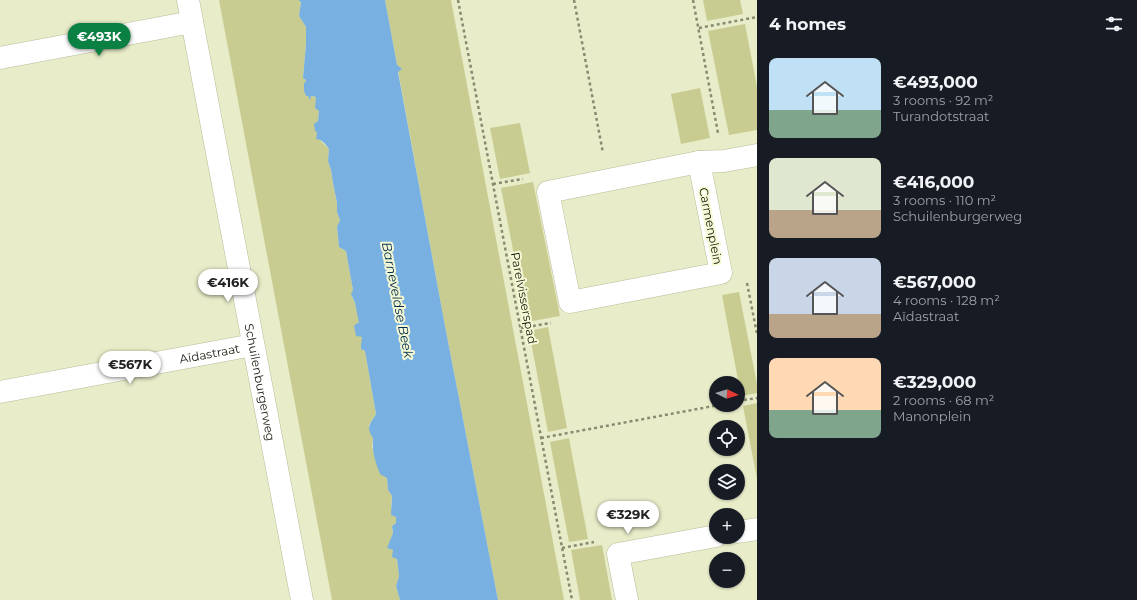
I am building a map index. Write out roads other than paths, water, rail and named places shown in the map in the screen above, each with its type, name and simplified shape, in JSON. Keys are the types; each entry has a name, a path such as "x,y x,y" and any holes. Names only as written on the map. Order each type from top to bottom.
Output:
{"street":[{"name":"Schuilenburgerweg","path":"188,0 302,600"},
{"path":"0,58 192,22"},
{"path":"699,162 724,161 757,155"},
{"name":"Carmenplein","path":"699,162 721,273 570,302 548,192 699,162"},
{"name":"Aïdastraat","path":"0,392 253,345"},
{"path":"745,531 757,529"},
{"path":"627,600 618,554 709,537"}],"water":[{"name":"Barneveldse Beek","path":"298,0 385,0 397,65 402,69 398,72 498,600 400,600 396,586 399,576 397,559 392,557 393,550 387,548 393,533 392,526 396,523 396,517 391,515 392,496 388,490 387,478 380,474 373,452 373,438 369,431 370,425 376,414 365,351 361,349 362,337 356,336 354,326 359,323 355,303 351,294 353,290 346,251 339,247 337,227 340,220 337,212 337,203 328,161 329,149 322,141 316,139 317,132 315,131 314,124 318,121 319,111 315,108 316,97 311,96 310,100 304,91 304,83 306,80 303,78 306,27 299,16 301,2"}]}
